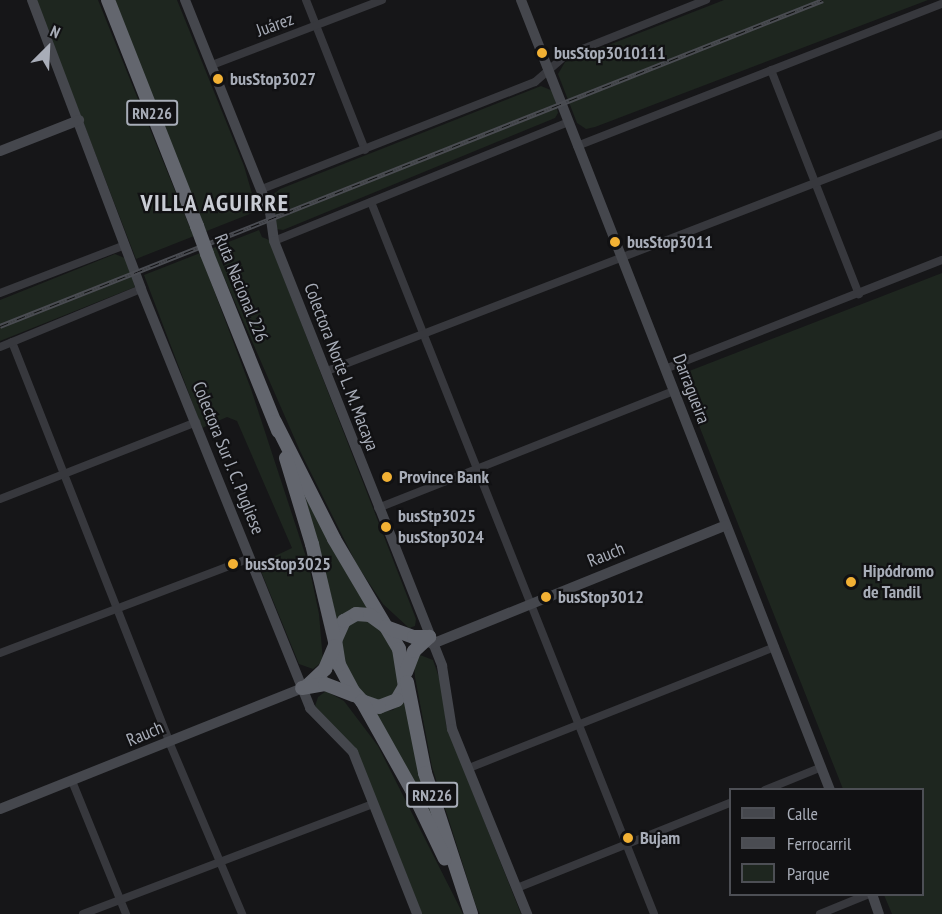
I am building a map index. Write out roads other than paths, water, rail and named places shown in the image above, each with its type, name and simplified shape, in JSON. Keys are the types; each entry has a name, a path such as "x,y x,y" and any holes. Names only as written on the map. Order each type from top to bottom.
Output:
{"highway":[{"name":"Ruta Nacional 226","path":"108,0 275,422 334,539 399,649 425,773 470,912"},
{"name":"Ruta Nacional 226","path":"275,422 310,535 342,673 412,790 470,912"},
{"path":"302,688 321,674 344,621 356,614 370,615 385,626 414,637 431,640"},
{"path":"302,688 332,685 379,707 389,705 400,696 414,651 431,640"}],"main road":[{"name":"Colectora Sur J. C. Pugliese","path":"32,0 141,289 302,688 314,714 353,752 417,914"},
{"name":"Colectora Norte L. M. Macaya","path":"185,0 262,189 271,214 274,241 445,676 452,729 527,914"},
{"name":"Darragueira","path":"521,0 830,788"},
{"path":"0,151 79,120"},
{"name":"Rauch","path":"431,640 531,603 726,525"},
{"name":"Rauch","path":"0,809 170,744 302,688"},
{"path":"871,896 879,914"}],"street":[{"path":"306,0 365,150"},
{"name":"Juárez","path":"212,65 317,27 382,0"},
{"path":"262,189 535,82 550,72 565,56 706,0"},
{"path":"577,146 942,4"},
{"path":"771,70 859,294"},
{"path":"274,241 569,122"},
{"path":"327,372 942,134"},
{"path":"371,202 422,334 480,469 578,726 654,914"},
{"path":"0,293 125,245"},
{"path":"665,369 942,260"},
{"path":"0,347 141,289"},
{"path":"12,342 170,744 242,914"},
{"path":"378,508 674,391"},
{"path":"0,499 196,422"},
{"path":"0,653 250,558"},
{"path":"469,768 775,647"},
{"path":"768,788 822,767"},
{"path":"72,781 126,914"},
{"path":"517,888 729,803"},
{"path":"83,914 374,804"},
{"path":"820,914 865,896"}],"railway":[{"path":"0,326 823,0"}],"place":[{"name":"busStop3010111","path":"542,53"},
{"name":"busStop3027","path":"218,79"},
{"name":"busStop3011","path":"615,242"},
{"name":"Province Bank","path":"387,477"},
{"name":"busStp3025 busStop3024","path":"386,527"},
{"name":"busStop3025","path":"233,564"},
{"name":"Hipódromo de Tandil","path":"851,582"},
{"name":"busStop3012","path":"546,597"},
{"name":"Bujam","path":"628,838"}],"district":[{"name":"VILLA AGUIRRE","path":"215,203"}]}
